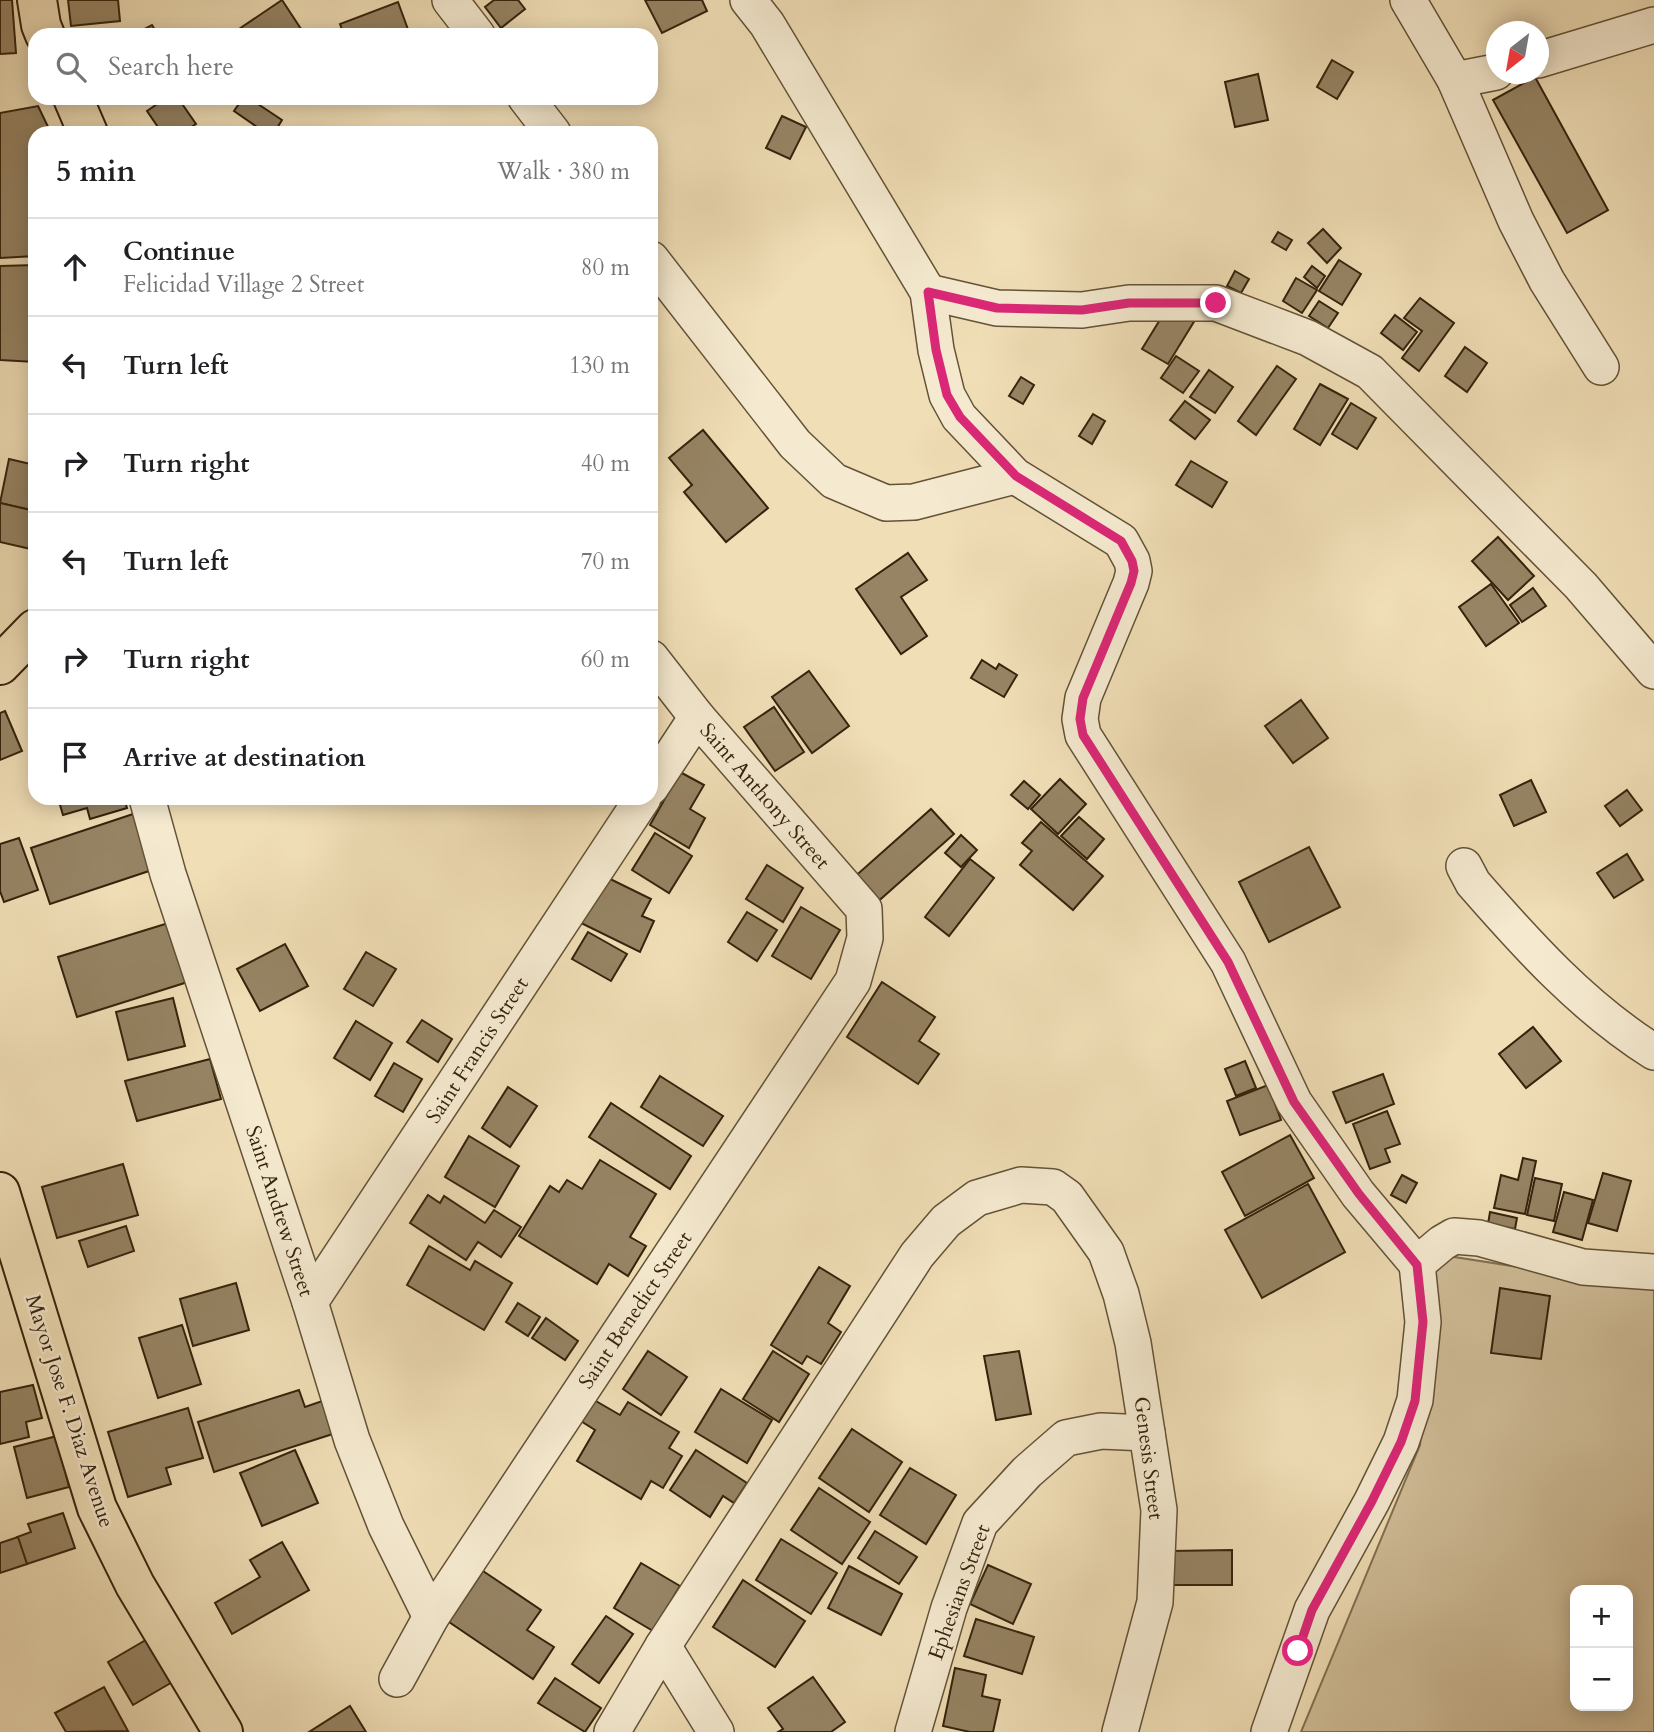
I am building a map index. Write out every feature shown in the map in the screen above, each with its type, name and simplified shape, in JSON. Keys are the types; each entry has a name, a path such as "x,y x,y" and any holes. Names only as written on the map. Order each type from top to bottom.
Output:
{"main road":[{"path":"37,0 42,28"},
{"path":"76,105 85,126"},
{"path":"0,665 28,636"},
{"name":"Mayor Jose F. Diaz Avenue","path":"0,1192 97,1508 135,1585 223,1732"}],"street":[{"path":"450,0 472,28"},
{"path":"748,0 774,36 928,292 936,350 947,395 960,417 1016,476 1121,541 1132,561 1134,571 1131,583 1083,698 1080,719 1083,735 1228,962 1294,1102 1359,1194 1417,1265 1423,1322 1415,1401 1390,1466 1312,1610 1269,1732"},
{"path":"1408,0 1455,80 1517,221 1547,281 1601,367"},
{"path":"1549,57 1654,26"},
{"path":"1455,80 1486,74"},
{"path":"531,105 548,126"},
{"path":"658,268 795,444 834,481 886,503 915,502 1016,476"},
{"path":"928,292 997,308 1082,310 1129,303 1216,303 1308,338 1370,372 1581,586 1654,671"},
{"name":"Saint Anthony Street","path":"658,667 697,717 864,909 864,938"},
{"path":"658,776 697,717"},
{"name":"Saint Andrew Street","path":"149,805 168,874 310,1302 352,1440 386,1526 431,1617"},
{"name":"Saint Francis Street","path":"310,1302 638,805"},
{"path":"1464,866 1473,883 1558,977 1654,1052"},
{"name":"Saint Benedict Street","path":"397,1679 431,1617 853,981 864,938"},
{"name":"Genesis Street","path":"663,1646 917,1255 946,1221 977,1198 1021,1185 1054,1187 1067,1196 1106,1252 1121,1294 1133,1343 1159,1510 1155,1602 1120,1732"},
{"path":"1417,1265 1454,1236 1479,1238 1583,1267 1654,1272"},
{"name":"Ephesians Street","path":"913,1732 949,1608 980,1523 1027,1472 1066,1438 1101,1431 1147,1433"},
{"path":"612,1732 663,1646 716,1732"}],"shaded area":[{"path":"1435,1254 1654,1288 1654,1732 1301,1732 1420,1445"}],"building":[{"path":"0,0 12,0 16,53 0,54"},
{"path":"68,0 118,0 120,21 71,26"},
{"path":"282,0 300,28 240,28"},
{"path":"494,0 518,0 525,9 501,28 485,7"},
{"path":"645,0 702,0 707,11 662,33"},
{"path":"398,2 407,28 341,28 340,24"},
{"path":"1332,60 1353,72 1337,99 1317,87"},
{"path":"1258,74 1268,120 1235,127 1225,82"},
{"path":"1522,84 1539,84 1608,210 1567,233 1493,100"},
{"path":"156,105 183,105 196,124 157,126 147,111"},
{"path":"238,105 260,105 282,120 278,126 256,126 234,111"},
{"path":"38,106 48,126 28,126 28,256 0,258 0,113"},
{"path":"782,116 806,127 790,159 766,148"},
{"path":"1323,229 1341,248 1327,263 1308,243"},
{"path":"1278,232 1292,240 1286,250 1272,242"},
{"path":"1339,260 1361,274 1342,305 1319,291"},
{"path":"28,265 28,362 0,360 0,266"},
{"path":"1312,266 1325,276 1317,288 1304,277"},
{"path":"1235,271 1249,279 1241,293 1227,286"},
{"path":"1296,278 1317,290 1302,313 1283,301"},
{"path":"1420,298 1454,323 1419,371 1402,358 1422,331 1404,318"},
{"path":"1319,301 1338,313 1328,328 1309,316"},
{"path":"1169,305 1195,320 1168,364 1142,349"},
{"path":"1395,315 1417,332 1403,350 1381,333"},
{"path":"1465,347 1487,363 1467,392 1445,376"},
{"path":"1176,356 1199,371 1183,393 1161,378"},
{"path":"1277,366 1296,379 1256,435 1238,421"},
{"path":"1209,370 1233,387 1215,413 1190,397"},
{"path":"1021,377 1034,385 1023,404 1009,396"},
{"path":"1320,384 1348,399 1320,445 1294,429"},
{"path":"1185,401 1210,420 1195,439 1170,420"},
{"path":"1351,403 1376,418 1357,449 1332,434"},
{"path":"1093,414 1105,421 1092,444 1079,436"},
{"path":"703,430 768,508 726,542 684,492 692,485 669,458"},
{"path":"9,459 28,463 28,509 0,503"},
{"path":"1191,461 1227,482 1212,507 1176,485"},
{"path":"0,503 28,509 28,548 0,542"},
{"path":"1498,537 1534,576 1508,600 1472,561"},
{"path":"908,553 927,580 901,597 927,636 901,654 856,589"},
{"path":"1491,584 1519,623 1486,646 1459,607"},
{"path":"1533,588 1546,606 1522,622 1510,605"},
{"path":"982,660 996,669 999,664 1017,675 1004,697 971,678"},
{"path":"809,671 849,726 812,753 772,697"},
{"path":"1301,700 1328,738 1293,763 1265,726"},
{"path":"774,707 804,752 775,771 744,727"},
{"path":"5,711 22,751 0,760 0,713"},
{"path":"680,772 704,785 690,809 705,818 689,848 650,825"},
{"path":"1060,779 1086,804 1058,834 1031,809"},
{"path":"1531,780 1546,812 1514,826 1500,795"},
{"path":"1024,781 1040,795 1028,809 1011,795"},
{"path":"1627,790 1642,810 1620,826 1605,806"},
{"path":"60,805 126,805 127,808 90,819 87,808 63,815"},
{"path":"931,809 954,834 874,905 851,880"},
{"path":"142,811 161,867 50,904 31,848"},
{"path":"1079,817 1104,839 1087,859 1061,836"},
{"path":"1041,822 1103,876 1073,910 1020,865 1032,851 1022,843"},
{"path":"655,833 692,856 669,893 632,870"},
{"path":"961,835 977,850 961,867 945,853"},
{"path":"19,838 38,890 4,902 0,891 0,844"},
{"path":"1309,847 1340,907 1269,942 1239,882"},
{"path":"1627,854 1643,880 1614,898 1597,873"},
{"path":"970,859 994,878 949,936 925,917"},
{"path":"767,865 803,888 783,922 746,899"},
{"path":"602,875 651,899 642,916 654,921 640,952 579,922"},
{"path":"801,907 840,930 811,979 772,956"},
{"path":"747,912 777,930 757,961 728,942"},
{"path":"175,921 194,980 77,1017 58,957"},
{"path":"588,932 627,954 611,981 572,959"},
{"path":"285,944 308,986 260,1011 237,969"},
{"path":"366,952 396,969 373,1006 344,989"},
{"path":"882,982 935,1017 919,1041 939,1054 918,1084 847,1037"},
{"path":"173,998 185,1046 128,1060 116,1012"},
{"path":"422,1020 452,1039 438,1062 407,1042"},
{"path":"356,1021 392,1043 370,1080 334,1058"},
{"path":"1533,1027 1561,1061 1526,1088 1499,1054"},
{"path":"210,1059 221,1099 137,1121 125,1081"},
{"path":"1245,1061 1256,1088 1236,1096 1225,1069"},
{"path":"394,1063 422,1079 403,1112 375,1096"},
{"path":"1383,1074 1394,1104 1346,1123 1333,1092"},
{"path":"660,1076 723,1116 703,1146 641,1107"},
{"path":"1268,1085 1281,1120 1240,1135 1227,1101"},
{"path":"508,1087 537,1106 510,1147 482,1128"},
{"path":"611,1103 691,1156 670,1189 589,1137"},
{"path":"1387,1111 1400,1144 1385,1149 1390,1162 1370,1169 1353,1124"},
{"path":"1290,1135 1314,1178 1245,1216 1222,1172"},
{"path":"469,1136 519,1166 495,1207 445,1177"},
{"path":"1523,1158 1536,1161 1525,1214 1494,1208 1501,1175 1518,1180"},
{"path":"600,1160 656,1194 630,1237 646,1246 628,1276 609,1264 597,1284 519,1236 550,1186 559,1192 567,1180 582,1189"},
{"path":"123,1164 138,1215 57,1238 42,1187"},
{"path":"1603,1173 1631,1181 1617,1231 1588,1223"},
{"path":"1402,1175 1417,1183 1406,1203 1391,1195"},
{"path":"1535,1178 1562,1184 1554,1221 1527,1215"},
{"path":"1308,1184 1345,1252 1262,1298 1225,1230"},
{"path":"1564,1192 1593,1200 1582,1240 1553,1232"},
{"path":"428,1195 440,1203 444,1196 485,1223 494,1210 521,1227 501,1257 478,1242 466,1260 410,1223"},
{"path":"1490,1212 1517,1218 1515,1229 1488,1224"},
{"path":"126,1226 134,1251 88,1267 79,1241"},
{"path":"429,1246 470,1270 475,1261 512,1283 484,1330 407,1285"},
{"path":"819,1267 850,1286 828,1323 841,1332 821,1364 807,1356 802,1364 771,1345"},
{"path":"236,1283 249,1330 193,1346 180,1299"},
{"path":"1500,1288 1550,1296 1541,1359 1491,1353"},
{"path":"518,1303 540,1317 528,1336 506,1322"},
{"path":"546,1318 578,1341 565,1360 532,1338"},
{"path":"182,1325 201,1384 158,1398 139,1338"},
{"path":"648,1351 687,1377 661,1415 623,1389"},
{"path":"773,1351 809,1374 779,1422 743,1399"},
{"path":"1019,1351 1031,1414 996,1420 984,1356"},
{"path":"33,1385 42,1418 26,1422 29,1437 0,1444 0,1392"},
{"path":"721,1389 772,1420 747,1463 695,1432"},
{"path":"299,1390 305,1407 331,1398 342,1431 214,1472 198,1422"},
{"path":"589,1397 620,1415 628,1402 679,1432 669,1448 682,1456 663,1488 651,1481 641,1499 577,1461 595,1430 576,1418"},
{"path":"188,1408 203,1458 166,1468 171,1484 128,1497 108,1432"},
{"path":"852,1429 902,1462 869,1512 819,1478"},
{"path":"57,1436 69,1487 27,1498 14,1447"},
{"path":"295,1450 318,1503 262,1526 240,1473"},
{"path":"696,1450 747,1483 734,1503 723,1496 710,1517 670,1490"},
{"path":"910,1468 956,1495 926,1544 880,1515"},
{"path":"819,1488 870,1522 842,1564 791,1530"},
{"path":"63,1513 75,1548 27,1564 17,1537 31,1532 28,1524"},
{"path":"875,1531 917,1557 899,1584 858,1558"},
{"path":"18,1537 27,1564 0,1573 0,1543"},
{"path":"781,1539 837,1573 811,1614 756,1580"},
{"path":"282,1542 309,1590 232,1634 215,1603 260,1577 250,1560"},
{"path":"1232,1550 1232,1585 1171,1585 1170,1551"},
{"path":"641,1563 680,1586 653,1631 614,1608"},
{"path":"988,1565 1031,1584 1013,1624 970,1604"},
{"path":"849,1566 902,1594 881,1635 828,1608"},
{"path":"483,1571 541,1610 527,1630 554,1647 533,1679 449,1622"},
{"path":"743,1580 805,1621 775,1667 713,1627"},
{"path":"606,1616 633,1634 599,1683 572,1664"},
{"path":"976,1619 1034,1637 1022,1674 964,1656"},
{"path":"156,1634 181,1677 133,1705 108,1662"},
{"path":"955,1668 986,1675 982,1696 1000,1700 993,1732 970,1732 943,1726"},
{"path":"813,1677 845,1722 831,1732 778,1732 783,1729 768,1708"},
{"path":"555,1678 601,1708 585,1732 538,1703"},
{"path":"104,1687 128,1731 66,1732 55,1713"},
{"path":"350,1706 366,1732 309,1732"}],"route":[{"path":"1216,303 1129,303 1082,310 997,308 928,292 936,350 947,395 960,417 1016,476 1121,541 1132,561 1134,571 1131,583 1083,698 1080,719 1083,735 1228,962 1294,1102 1359,1194 1417,1265 1423,1322 1415,1401 1401,1442 1372,1501 1312,1610 1298,1651"}]}
